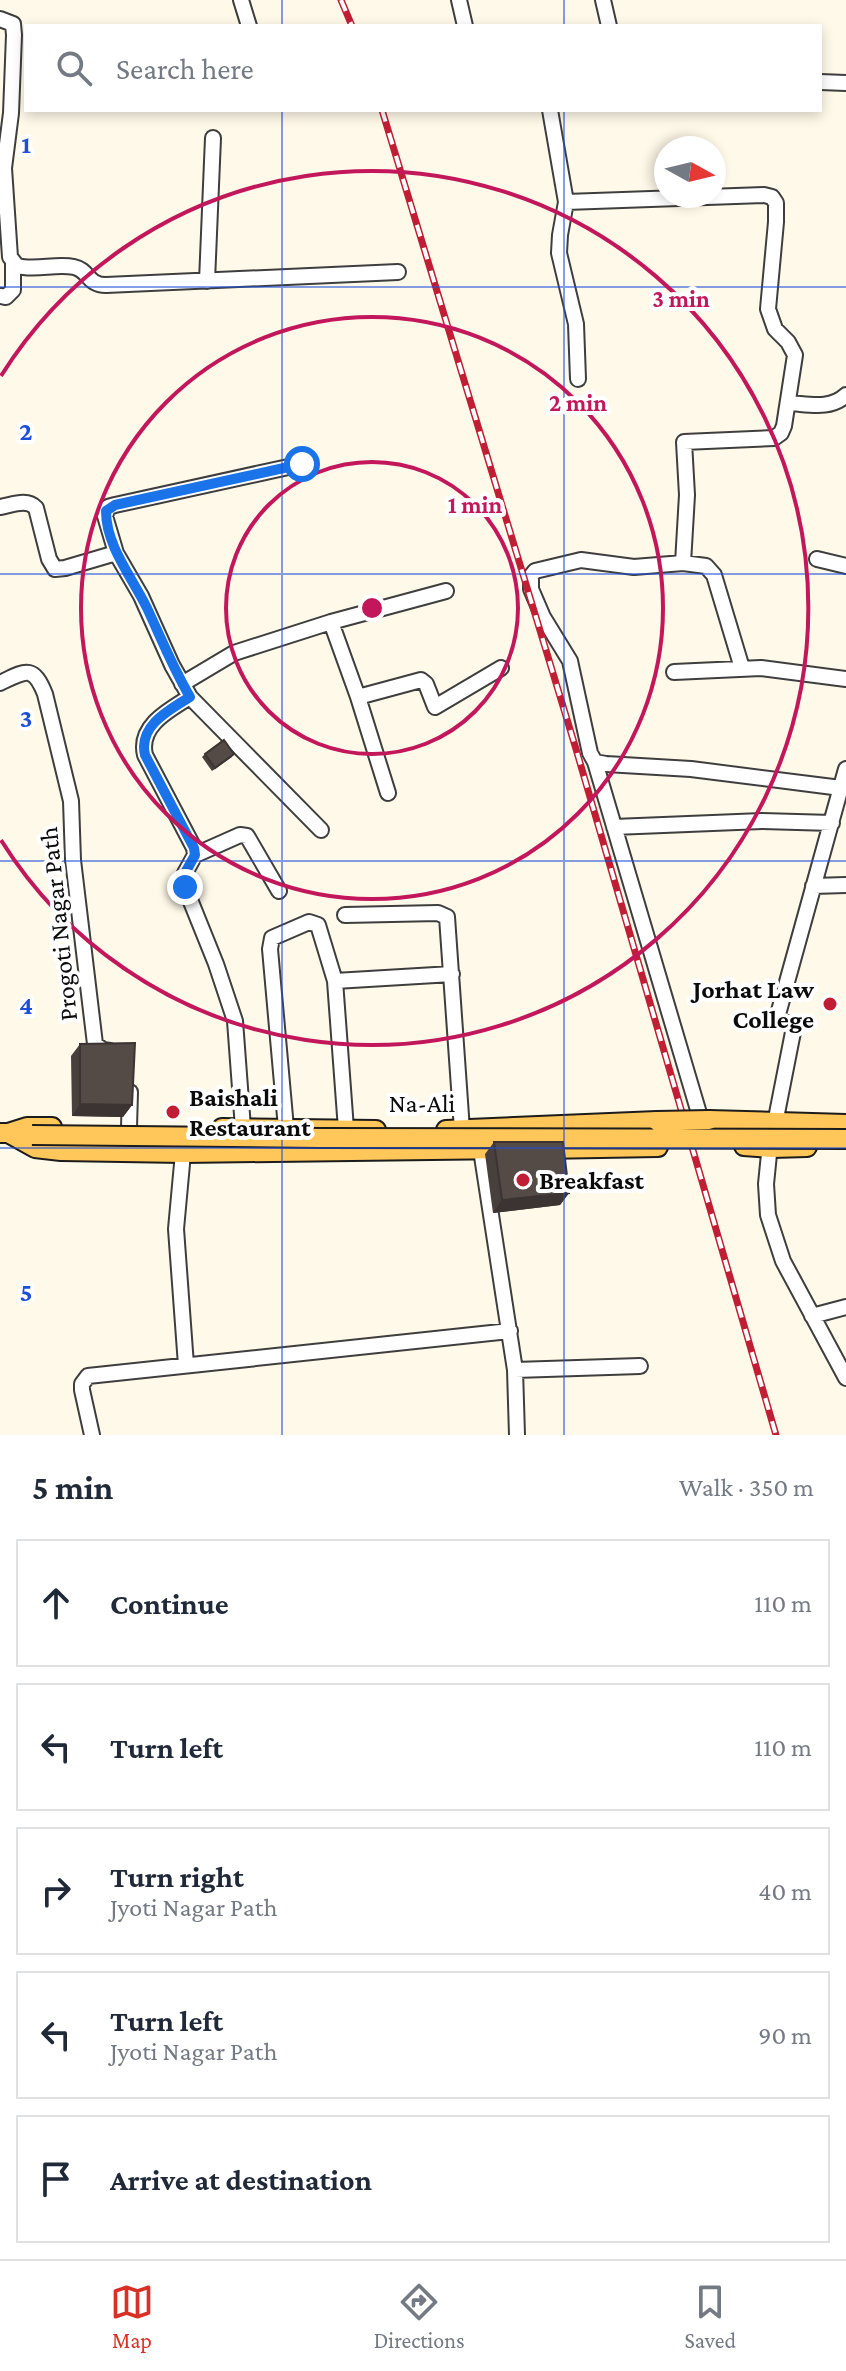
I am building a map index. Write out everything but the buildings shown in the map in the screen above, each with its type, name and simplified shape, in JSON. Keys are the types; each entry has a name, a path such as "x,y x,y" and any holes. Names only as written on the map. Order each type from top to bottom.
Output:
{"main road":[{"name":"Na-Ali","path":"4,1133 27,1127 462,1130 705,1120 846,1124"},
{"path":"4,1133 44,1150 183,1153 846,1147"},
{"path":"4,1133 320,1138 846,1139"}],"street":[{"path":"241,0 248,24"},
{"path":"459,0 465,24"},
{"path":"603,0 609,24"},
{"path":"0,19 13,24 14,35 11,113 2,183 13,263 13,290 6,297 0,296"},
{"path":"822,82 846,83"},
{"path":"550,112 566,202 559,253 576,324 578,379"},
{"path":"207,281 213,138"},
{"path":"566,202 764,195 772,197 776,203 768,309 775,329 795,355 781,433 774,438 684,442 687,495 683,563"},
{"path":"13,263 22,268 76,267 90,281 100,285 398,272"},
{"path":"788,403 827,406 834,405 846,395"},
{"path":"302,464 108,507 105,516 116,553 147,608 190,697 321,830"},
{"path":"0,507 25,502 33,504 49,559 55,569 116,553"},
{"path":"817,559 846,566"},
{"path":"705,1120 590,753 570,661 543,617 531,589 531,576 535,571 581,560 634,567 683,563 706,566 714,575 742,668"},
{"path":"182,684 234,653 331,622 446,591"},
{"path":"331,622 388,793"},
{"path":"358,697 421,680 426,684 435,707 501,668"},
{"path":"674,672 742,668 846,679"},
{"name":"Progoti Nagar Path","path":"0,683 28,672 39,680 45,694 69,788 73,860 95,1044 103,1050 123,1052"},
{"path":"190,697 158,719 144,737 143,747 195,855"},
{"path":"595,762 728,773 841,788"},
{"path":"846,769 777,1018 794,1027 766,1184 768,1215 783,1261 846,1378"},
{"path":"614,827 762,821 832,823"},
{"path":"243,1128 235,1021 185,887 185,873 195,855 240,835 247,836 279,891"},
{"path":"813,886 846,885"},
{"path":"345,915 444,914 447,917 462,1130"},
{"path":"286,1128 270,949 272,938 309,922 318,925 335,981 346,1129"},
{"path":"335,981 452,974"},
{"path":"129,1127 130,1076"},
{"path":"481,1150 515,1370 517,1435"},
{"path":"183,1153 176,1229 186,1365"},
{"path":"812,1316 846,1307"},
{"path":"92,1435 82,1390 84,1379 88,1376 510,1331"},
{"path":"515,1370 640,1366"}],"railway":[{"path":"341,0 351,24"},
{"path":"383,112 576,749 776,1435"}],"place":[{"name":"Jorhat Law College","path":"830,1004"},
{"name":"Baishali Restaurant","path":"173,1112"},
{"name":"Breakfast","path":"523,1180"}],"route":[{"path":"185,887 185,873 195,855 194,848 143,747 144,737 158,719 190,697 141,596 116,553 106,511 115,505 302,464"}]}
